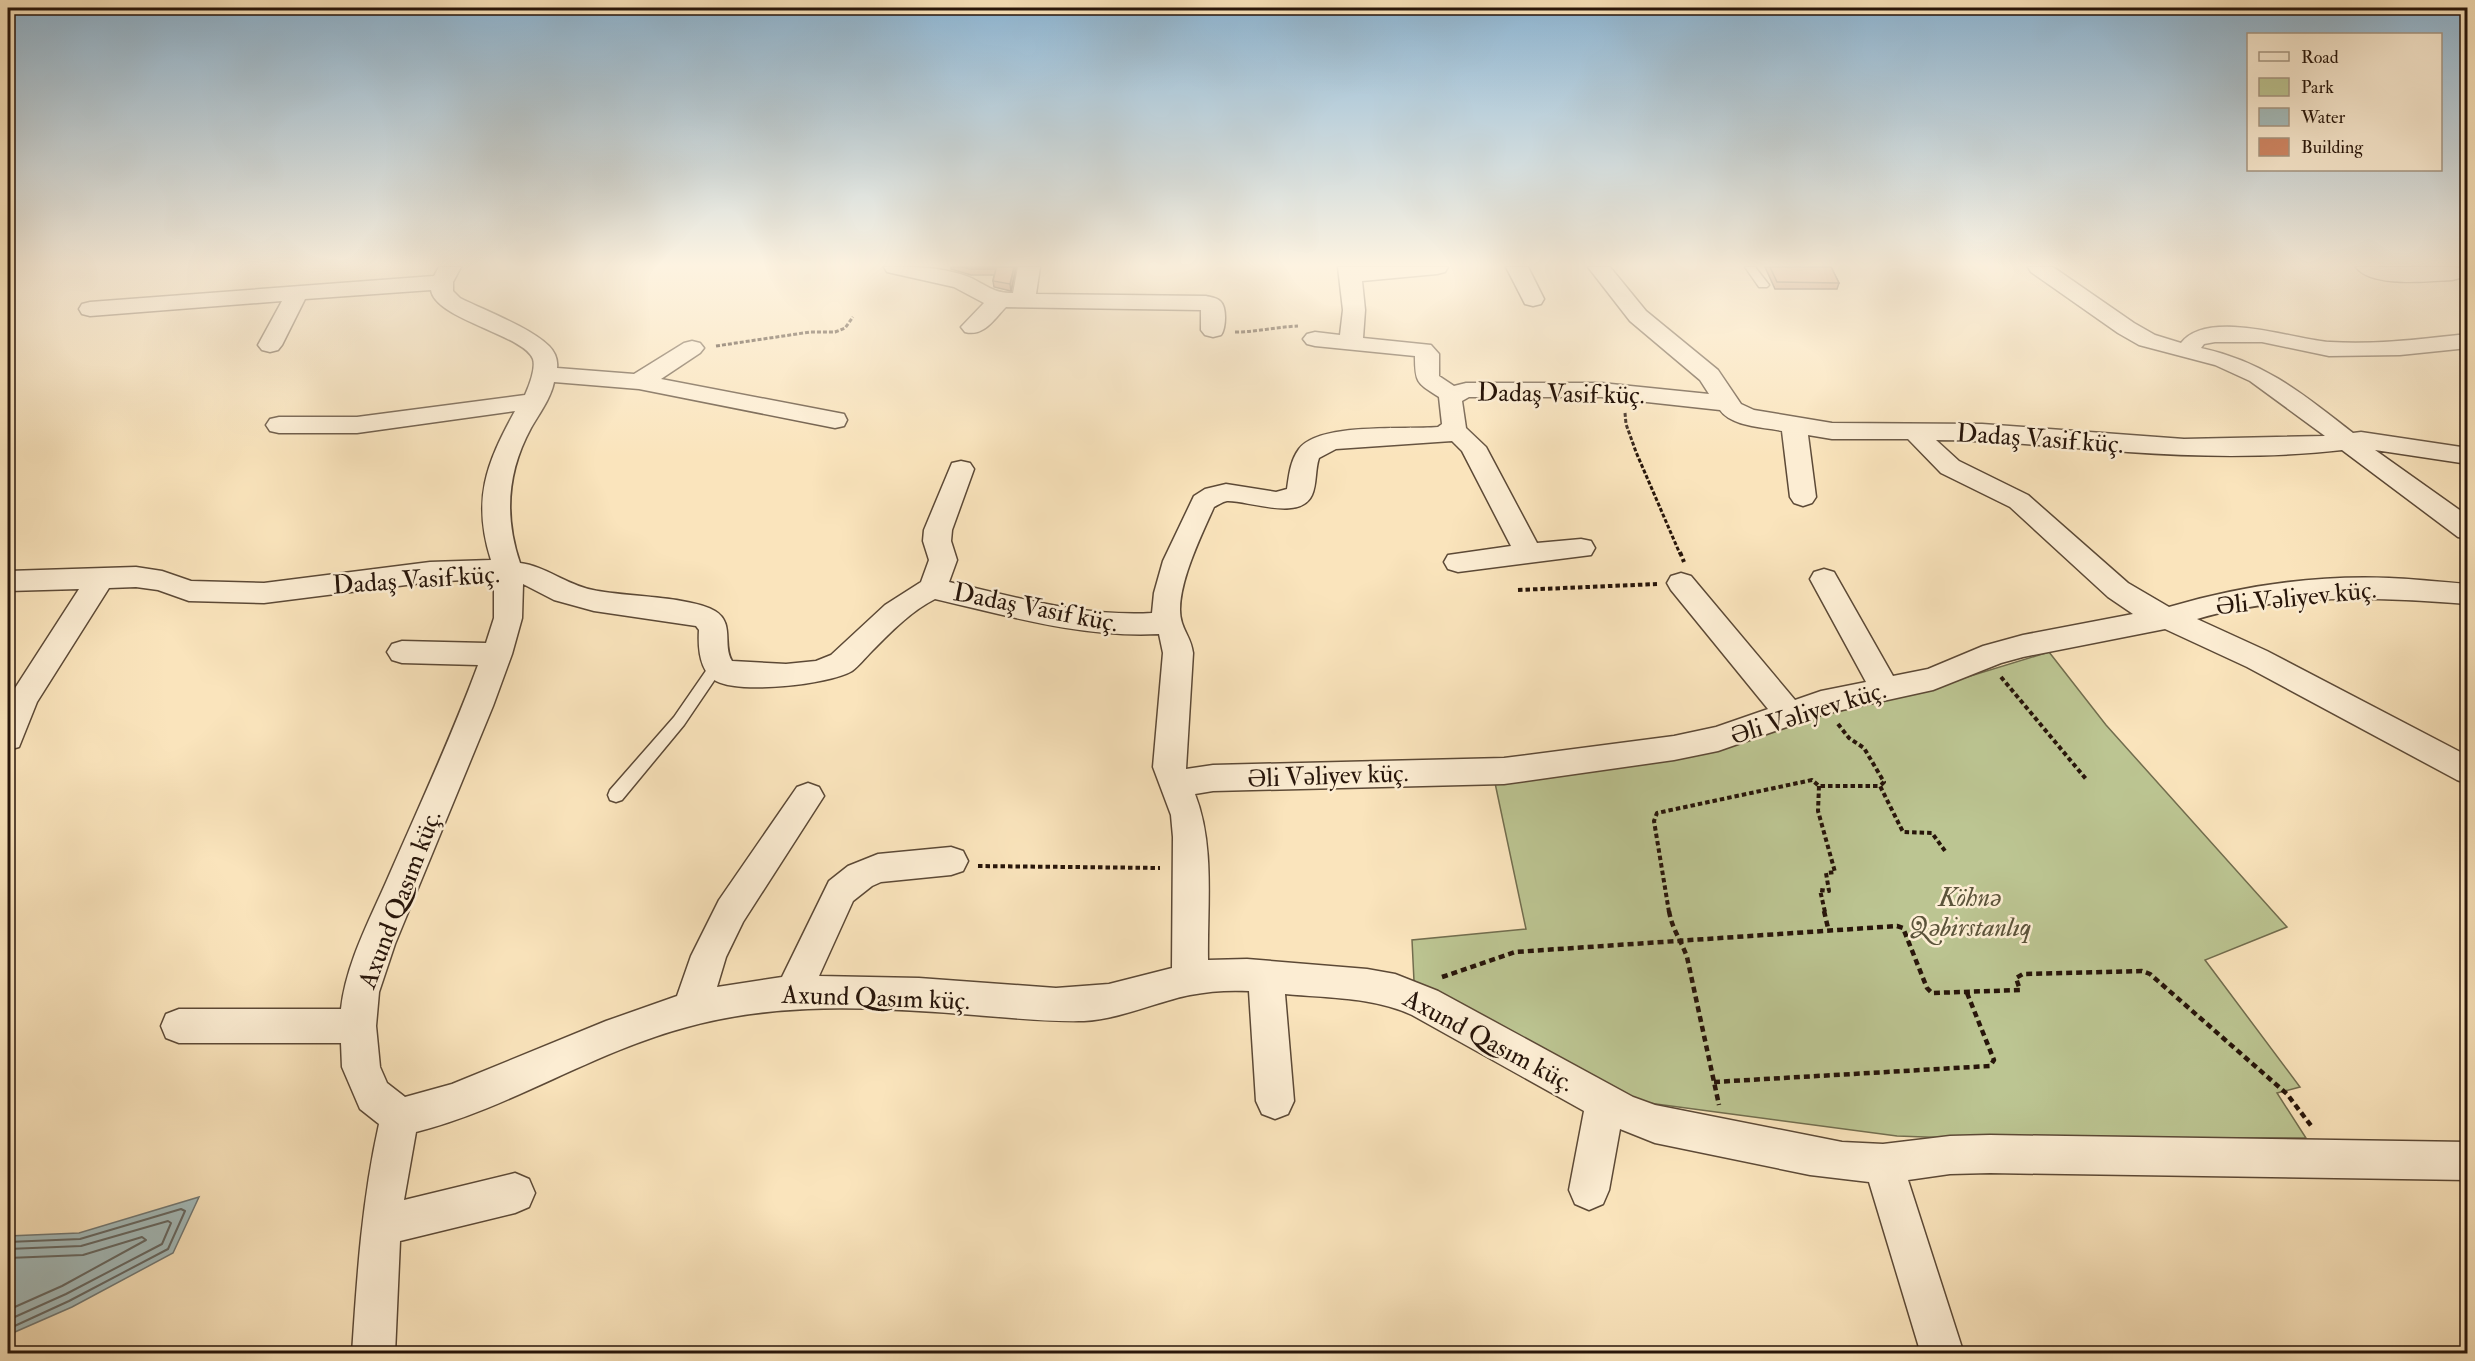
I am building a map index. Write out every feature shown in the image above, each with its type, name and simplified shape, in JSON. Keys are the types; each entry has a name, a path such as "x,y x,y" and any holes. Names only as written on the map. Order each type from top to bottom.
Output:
{"street":[{"path":"270,345 278,331"},
{"path":"506,331 542,352 546,362 539,387"},
{"path":"1351,344 1352,331"},
{"path":"1655,331 1709,375 1727,403"},
{"path":"2130,331 2147,340 2222,360 2259,376 2468,530"},
{"path":"2186,352 2196,339 2215,336 2262,335 2329,349 2400,348 2468,341"},
{"path":"1315,339 1423,350 1427,354 1427,379 1452,395"},
{"path":"639,382 692,348"},
{"path":"279,425 357,425 539,387 639,382 835,420"},
{"name":"Axund Qasım küç.","path":"539,387 507,449 496,494 498,539 508,571 508,618 478,706 377,944 362,992 358,1026 361,1067 373,1096 400,1116 420,1113 461,1099 644,1024 691,1009 761,995 845,992 1088,1005 1190,979 1217,975 1266,976 1367,985 1395,990 1605,1103 1655,1124 1842,1161 1883,1164 1950,1155 1990,1154 2468,1161"},
{"name":"Dadaş Vasif küç.","path":"8,581 136,577 162,581 189,591 264,593 430,572 481,569 508,571 526,574 564,593 594,601 692,614 706,619 714,628 713,652 717,666 727,673 807,673 824,670 842,662 904,606 920,593 933,588 1074,618 1124,625 1167,623 1165,608 1168,588 1203,502 1213,494 1226,492 1280,501 1291,500 1299,494 1308,454 1316,446 1344,439 1436,436 1452,431 1455,422 1450,401 1452,395 1480,389 1623,391 1727,403 1739,414 1748,417 1840,432 1982,432 2184,447 2307,446 2347,440 2369,441 2468,456"},
{"path":"1794,425 1803,497"},
{"path":"1452,431 1463,437 1473,447 1528,552"},
{"path":"1915,432 1950,467 2019,501 2118,590 2144,608 2257,659 2468,771"},
{"path":"933,588 943,560 937,541 938,530 961,469"},
{"path":"1458,562 1528,552 1581,549"},
{"path":"8,738 23,699 101,578"},
{"path":"1824,579 1884,688"},
{"path":"1681,583 1788,713"},
{"name":"Əli Vəliyev küç.","path":"1174,784 1213,778 1504,771 1674,748 1718,739 1821,703 1934,679 1985,657 2023,646 2166,618 2214,604 2306,591 2390,588 2468,594"},
{"path":"1167,623 1176,638 1178,653 1169,767 1187,815 1190,837 1190,979"},
{"path":"402,652 497,654"},
{"path":"691,1009 709,956 731,911 808,796"},
{"path":"793,993 841,891 860,876 878,868 951,861"},
{"path":"1266,976 1275,1101"},
{"path":"179,1026 358,1026"},
{"path":"1589,1190 1605,1103"},
{"path":"373,1353 381,1226 387,1175 400,1116"},
{"path":"1883,1164 1943,1353"},
{"path":"381,1226 515,1192"}],"lane":[{"path":"616,795 679,721 717,666"}],"path":[{"path":"692,348 810,332 839,331"},
{"path":"1225,331 1263,331"},
{"path":"1315,331 1315,339"},
{"path":"1518,590 1681,583 1687,579 1688,574 1626,424 1623,391"},
{"path":"1985,657 2086,779"},
{"path":"1726,1138 1687,957 1681,941 1672,929 1654,821 1657,813 1812,780 1819,786 1880,786 1884,782 1864,748 1849,738 1821,703"},
{"path":"1819,786 1818,811 1835,872 1826,873 1829,891 1820,890 1828,928"},
{"path":"1880,786 1903,832 1932,833 1945,851"},
{"path":"951,861 988,868 1190,868"},
{"path":"1411,997 1444,976 1515,952 1897,926 1903,928 1927,988 1932,993 2020,990 2016,978 2023,974 2142,971 2150,974 2287,1094 2306,1117 2331,1158"},
{"path":"1714,1082 1990,1066 1994,1060 1967,993"}],"green space":[{"name":"Köhnə Qəbirstanlıq","path":"2049,652 2106,725 2287,927 2205,960 2300,1087 2277,1093 2306,1138 1897,1136 1641,1102 1556,1062 1414,981 1412,940 1526,929 1495,783 1800,721 1928,689"}],"water":[{"path":"199,1197 173,1253 72,1307 8,1335 8,1236 79,1233"}]}
